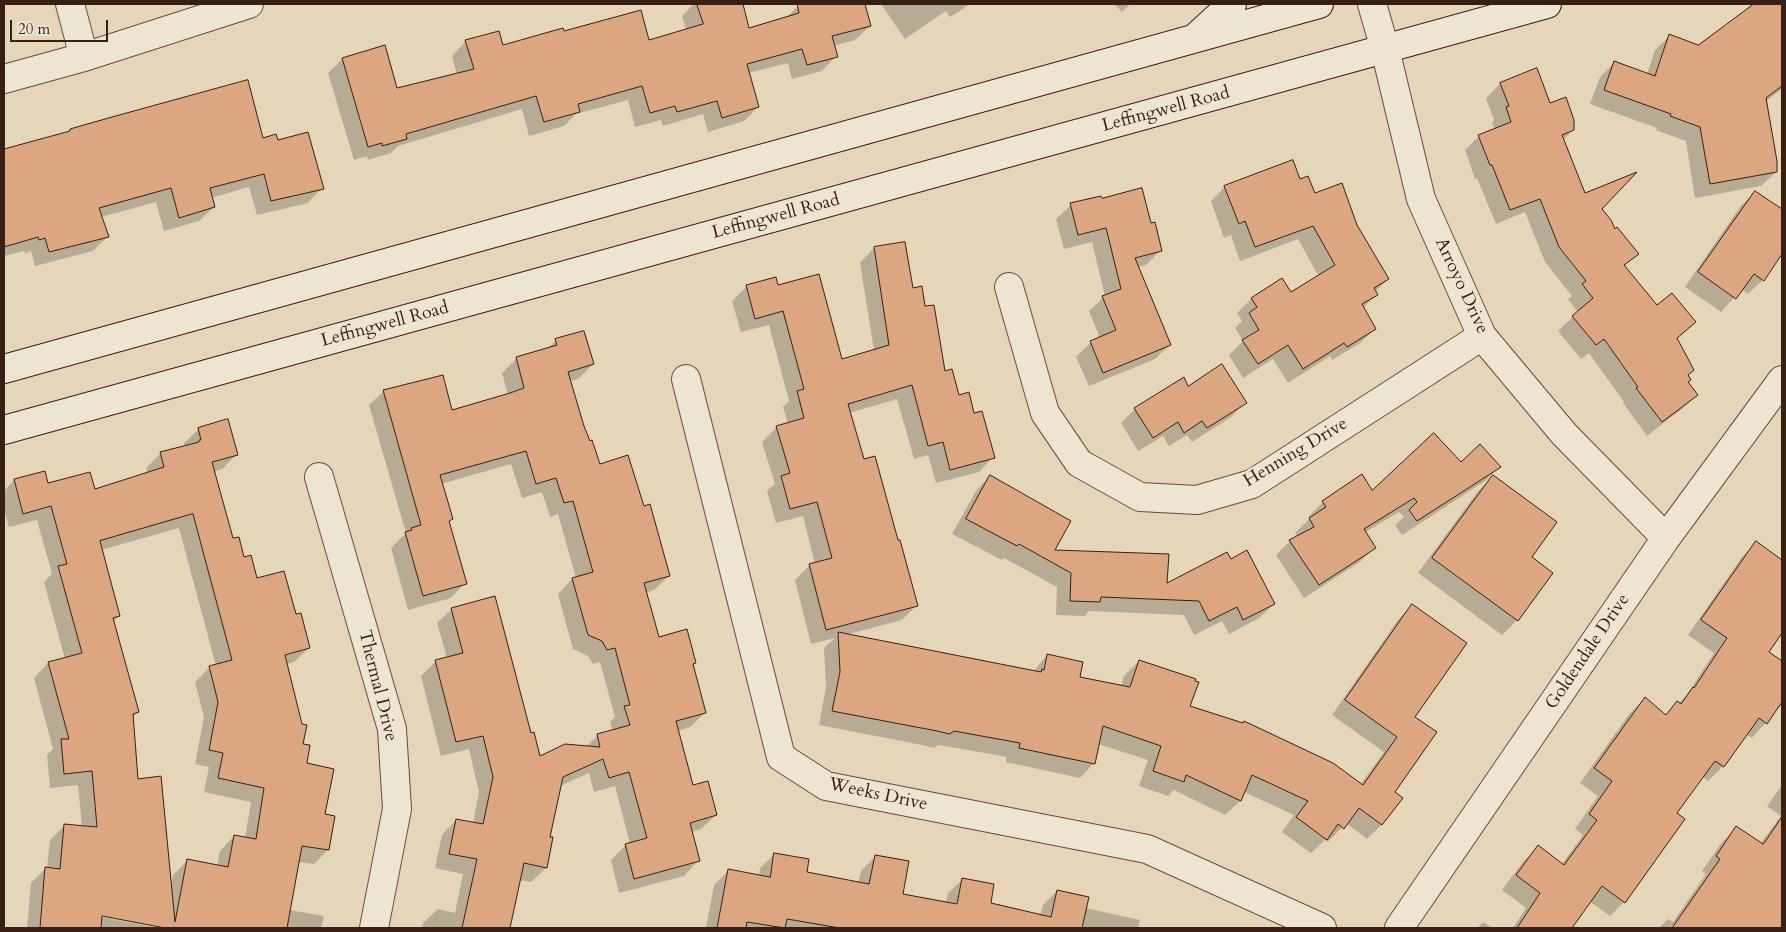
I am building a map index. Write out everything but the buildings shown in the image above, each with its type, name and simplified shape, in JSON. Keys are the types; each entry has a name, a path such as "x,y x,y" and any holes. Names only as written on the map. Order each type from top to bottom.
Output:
{"street":[{"path":"70,4 84,57"},
{"path":"4,79 84,57 249,4"},
{"path":"1195,38 1232,4"},
{"path":"4,368 1319,4"},
{"name":"Arroyo Drive","path":"1372,4 1385,49 1421,198 1482,336 1564,434 1666,538"},
{"name":"Leffingwell Road","path":"4,430 1547,4"},
{"name":"Henning Drive","path":"1009,287 1045,414 1079,463 1140,497 1197,500 1252,484 1482,336"},
{"name":"Weeks Drive","path":"686,379 781,757 826,786 1147,849 1322,928"},
{"name":"Goldendale Drive","path":"1398,928 1666,538 1782,380"},
{"name":"Thermal Drive","path":"319,477 392,729 396,809 374,928"}]}
